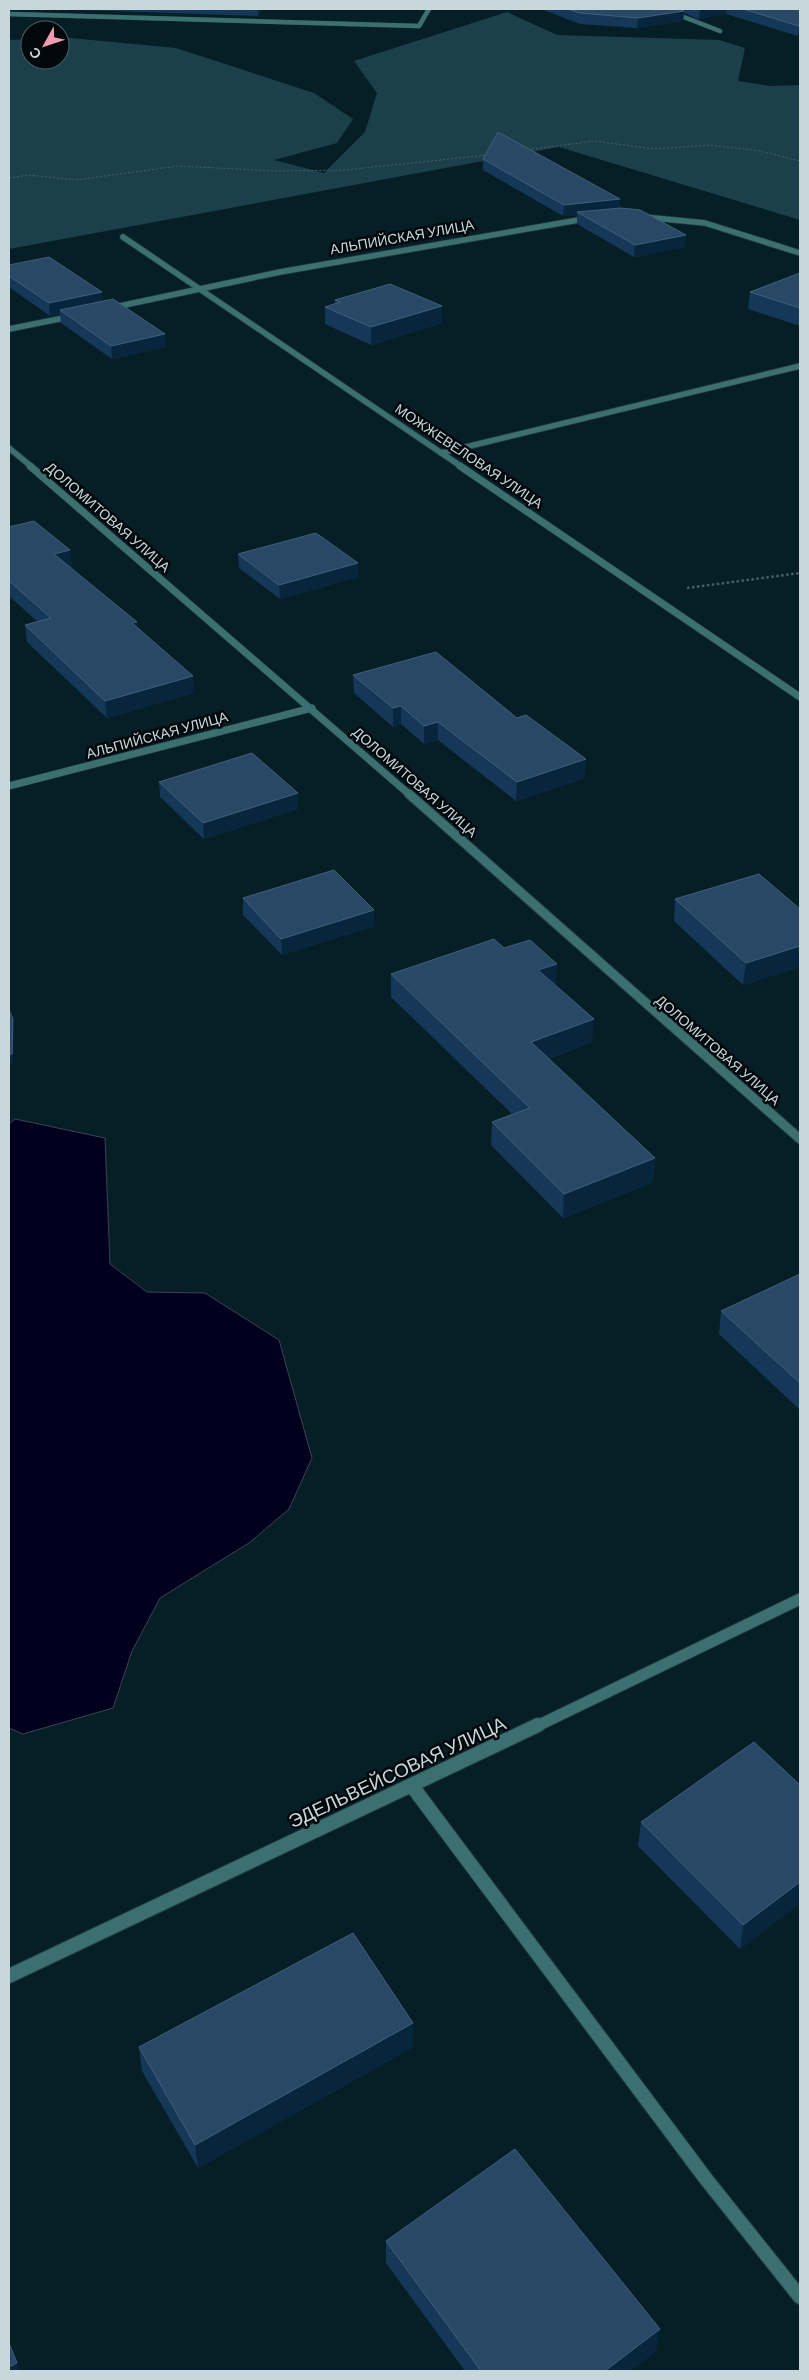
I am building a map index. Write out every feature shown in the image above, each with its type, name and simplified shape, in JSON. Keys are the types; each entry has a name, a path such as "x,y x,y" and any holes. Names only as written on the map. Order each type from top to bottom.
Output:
{"street":[{"path":"9,14 419,26 429,9"},
{"path":"663,9 720,31"},
{"path":"639,217 706,223 800,253"},
{"name":"АЛЬПИЙСКАЯ УЛИЦА","path":"104,310 280,272 569,220 594,218"},
{"name":"МОЖЖЕВЕЛОВАЯ УЛИЦА","path":"123,237 650,593 800,697"},
{"path":"9,329 85,314"},
{"path":"441,453 800,366"},
{"name":"ДОЛОМИТОВАЯ УЛИЦА","path":"9,448 312,708 800,1139"},
{"name":"АЛЬПИЙСКАЯ УЛИЦА","path":"9,786 312,708"},
{"name":"ЭДЕЛЬВЕЙСОВАЯ УЛИЦА","path":"9,1976 412,1786 800,1599"},
{"path":"412,1786 706,2179 800,2297"}],"path":[{"path":"524,149 595,141 654,149 709,145 760,151 800,161"},
{"path":"9,178 28,175 76,180 178,166 275,171 345,170 488,155"},
{"path":"650,593 800,573"}],"shaded area":[{"path":"507,12 557,35 719,40 745,48 738,81 770,86 800,85 800,220 559,147 9,249 9,40 20,39 20,70 70,70 70,38 176,48 314,93 353,119 337,143 274,160 324,173 365,132 377,93 354,61"},
{"path":"15,1119 105,1138 110,1264 147,1292 205,1293 279,1340 312,1458 289,1509 249,1543 160,1598 132,1651 113,1708 23,1734 9,1728 9,1124"}],"building":[{"path":"568,9 679,9 684,11 638,18 580,13"},
{"path":"743,9 800,9 800,25 799,26"},
{"path":"498,132 620,199 564,205 483,159"},
{"path":"621,208 640,210 686,235 635,245 577,212"},
{"path":"49,257 102,292 49,303 9,276 9,265"},
{"path":"800,273 800,308 750,292"},
{"path":"390,284 442,306 371,327 325,307 340,302 335,300"},
{"path":"113,299 165,334 111,346 60,310"},
{"path":"34,521 70,550 54,554 137,622 132,623 193,676 105,701 25,625 51,618 9,581 9,527"},
{"path":"316,533 358,563 279,585 238,554"},
{"path":"436,652 517,718 526,715 586,759 517,782 438,722 424,726 401,706 393,708 353,675"},
{"path":"252,753 298,793 203,823 159,782"},
{"path":"334,870 374,910 281,939 243,898"},
{"path":"759,874 800,909 800,946 746,963 675,899"},
{"path":"494,939 504,948 530,940 557,964 538,970 594,1019 531,1042 655,1158 564,1194 492,1122 530,1108 391,974"},
{"path":"9,1010 13,1019 12,1054 9,1055"},
{"path":"800,1274 800,1383 721,1311"},
{"path":"754,1742 800,1785 800,1882 743,1925 641,1822"},
{"path":"353,1933 413,2023 195,2145 139,2047"},
{"path":"515,2149 660,2329 605,2371 481,2371 386,2241"},
{"path":"9,2343 17,2363 9,2367"}]}
